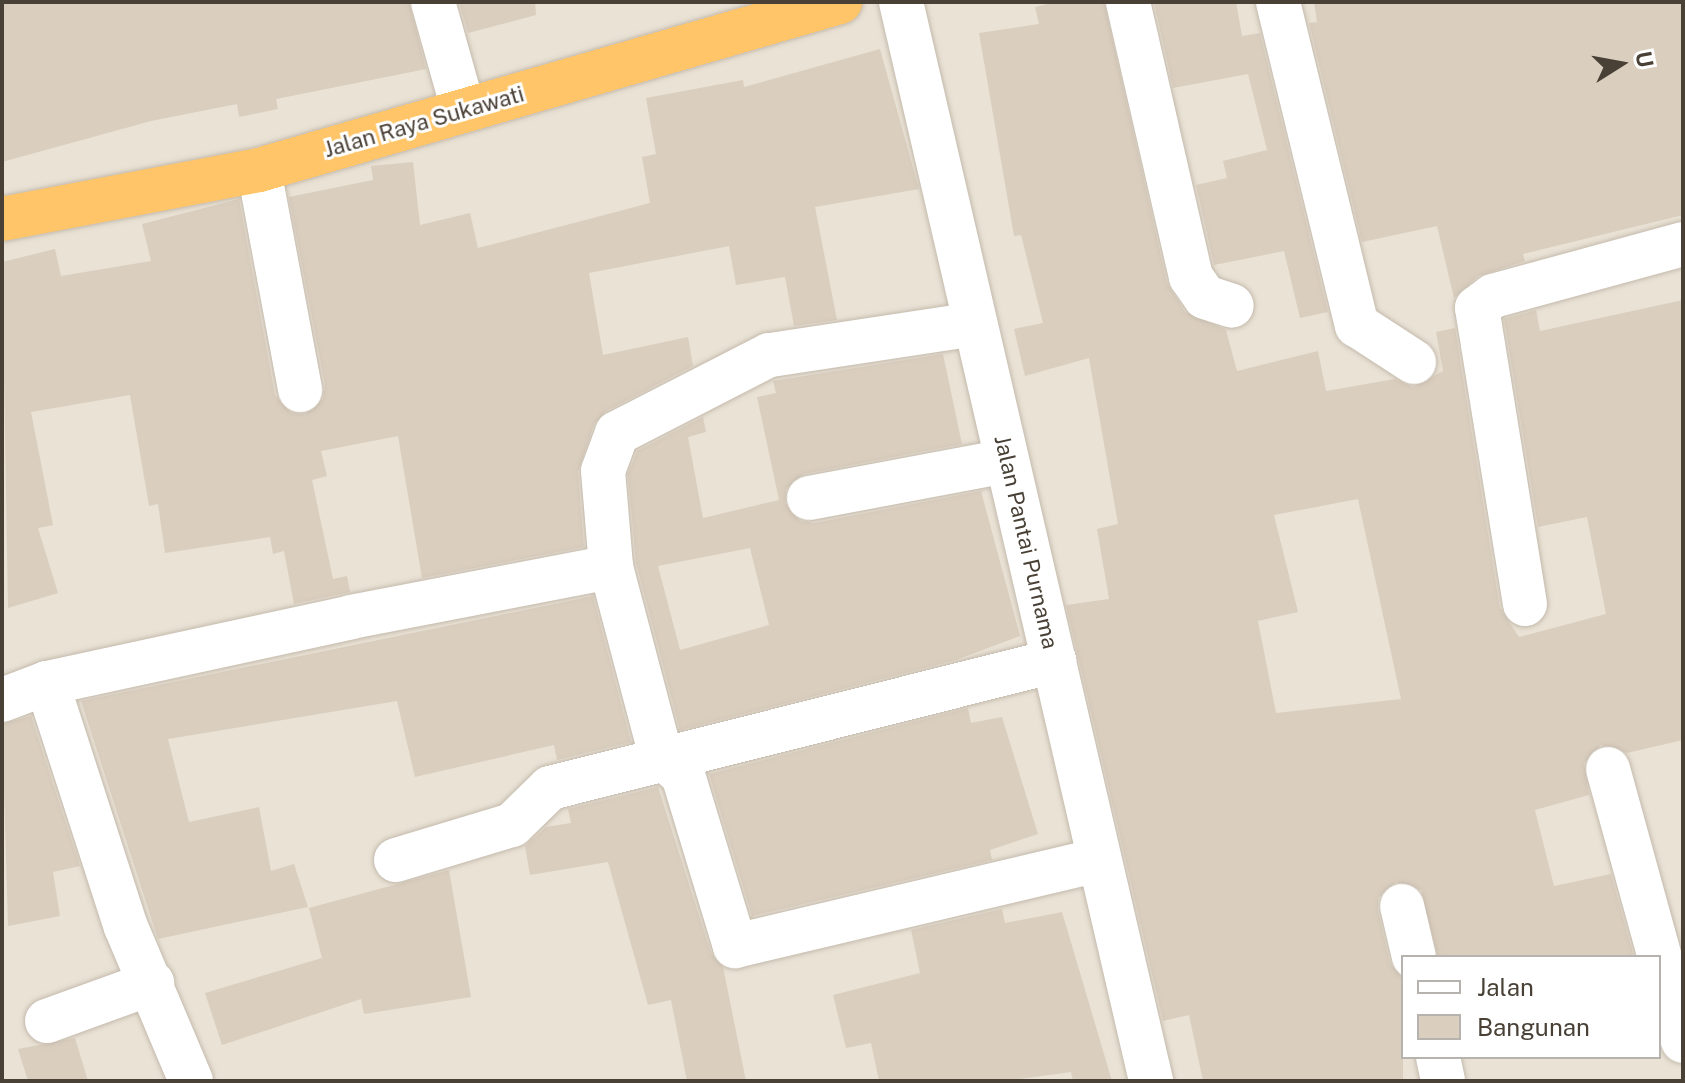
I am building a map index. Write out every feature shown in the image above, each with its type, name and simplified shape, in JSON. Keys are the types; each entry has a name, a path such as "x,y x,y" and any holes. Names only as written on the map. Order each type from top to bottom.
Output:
{"highway":[{"name":"Jalan Raya Sukawati","path":"2,219 259,170 840,2"}],"street":[{"path":"433,2 463,109"},
{"name":"Jalan Pantai Purnama","path":"901,2 1151,1081"},
{"path":"1128,2 1191,277 1205,297 1232,306"},
{"path":"1278,2 1357,325 1414,362"},
{"path":"259,170 300,390"},
{"path":"1525,604 1477,308 1493,296 1683,244"},
{"path":"975,324 769,355 617,433 603,471 611,567 661,756 683,775 735,946 1099,860"},
{"path":"809,498 1007,461"},
{"path":"2,700 47,683 611,567"},
{"path":"396,860 512,825 550,788 661,756 1054,661"},
{"path":"47,683 126,927 191,1081"},
{"path":"1608,769 1659,955"},
{"path":"1402,906 1414,955"},
{"path":"1661,961 1683,1041"},
{"path":"47,1021 152,983"},
{"path":"1438,1059 1443,1081"}],"shaded area":[{"path":"2,2 1683,2 1683,1081 2,1081"}],"building":[{"path":"2,2 409,2 426,69 276,99 278,109 239,117 237,104 151,121 2,162"},
{"path":"459,2 535,2 536,15 468,33"},
{"path":"1056,2 1104,2 1167,283 1185,312 1226,330 1237,371 1318,351 1326,391 1395,379 1413,387 1443,371 1436,332 1455,328 1500,608 1519,637 1606,614 1587,517 1538,527 1504,319 1536,310 1540,331 1683,300 1683,740 1627,753 1601,745 1584,763 1589,795 1535,810 1554,886 1611,874 1633,955 1437,955 1421,890 1396,882 1378,898 1378,911 1390,963 1401,977 1403,1081 1203,1081 1189,1015 1163,1021 1066,605 1109,599 1097,529 1118,524 1089,358 1025,376 1014,329 1043,323 1021,235 1014,236 979,33 1039,24 1035,7","holes":["1358,499 1401,699 1276,713 1258,621 1298,612 1274,515"]},
{"path":"1154,2 1236,2 1242,36 1260,33 1328,312 1300,318 1284,251 1214,265 1196,185 1227,178 1223,161 1267,150 1248,74 1173,88"},
{"path":"1314,2 1683,2 1683,215 1523,254 1525,261 1478,276 1454,298 1437,226 1362,242 1309,23 1317,22"},
{"path":"880,49 919,189 815,207 837,320 794,326 785,277 736,285 729,246 589,273 603,355 688,337 693,366 606,411 594,424 578,472 584,547 422,578 398,436 321,451 327,476 312,480 333,579 347,576 350,592 294,604 284,551 273,554 270,537 165,553 158,504 149,506 130,395 31,412 53,525 38,528 58,593 8,608 2,262 55,249 61,276 151,261 142,224 239,199 275,395 291,413 305,414 323,399 325,385 289,197 373,180 371,166 413,162 420,225 470,213 478,248 650,203 642,157 656,154 646,98 743,80 744,87"},
{"path":"943,354 962,444 804,474 786,489 785,503 800,521 814,523 981,491 1020,636 956,660 680,730 636,563 628,474 637,451 703,417 706,432 688,437 703,518 779,500 757,397 776,393 773,381","holes":["750,548 769,625 680,650 658,566"]},
{"path":"593,596 631,742 557,760 554,745 415,777 397,701 168,739 189,822 259,807 271,871 294,864 308,907 158,939 81,701"},
{"path":"968,708 971,723 1002,717 1038,834 990,850 992,860 752,916 709,774"},
{"path":"31,716 80,866 53,872 60,916 8,926 2,724"},
{"path":"658,787 711,953 723,967 746,1081 687,1081 671,1000 648,1005 608,862 530,875 525,846 546,827 571,823 568,809"},
{"path":"449,870 471,997 364,1014 361,999 222,1045 205,993 322,958 309,908"},
{"path":"1002,909 1005,923 1062,912 1112,1081 1073,1081 1071,1072 1005,1081 879,1081 871,1043 846,1048 833,995 920,973 911,930"},
{"path":"75,1038 88,1081 28,1081 18,1049"}]}
